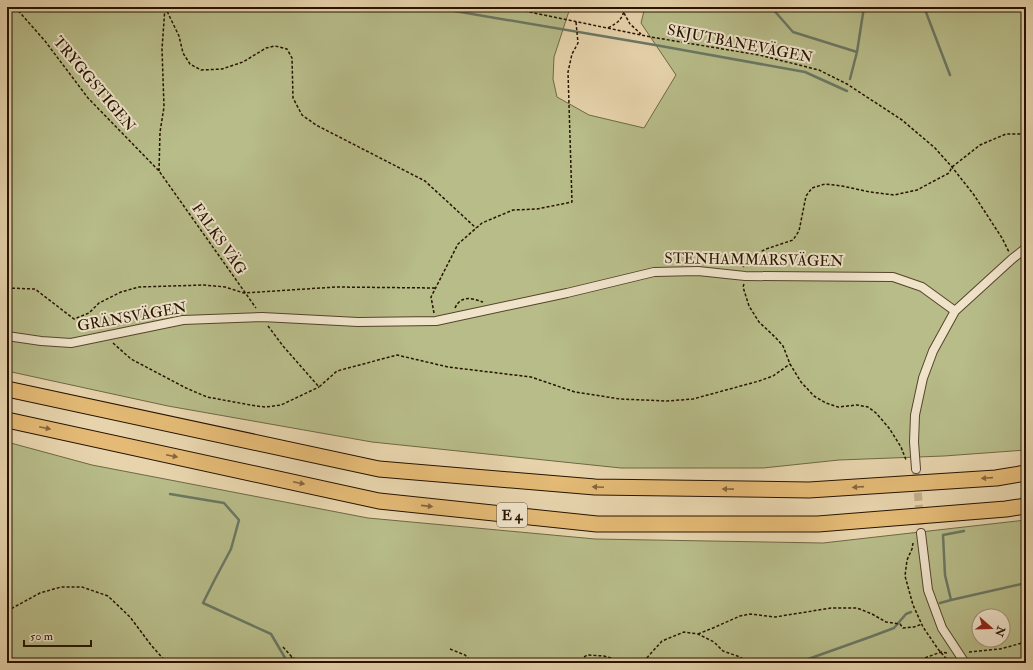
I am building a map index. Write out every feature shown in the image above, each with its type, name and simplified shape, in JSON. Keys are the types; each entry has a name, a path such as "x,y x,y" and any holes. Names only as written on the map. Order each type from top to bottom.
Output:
{"highway":[{"name":"E 4","path":"7,389 379,469 595,487 810,490 996,478 1026,473"},
{"name":"E 4","path":"7,420 379,501 597,524 818,524 1006,509 1026,506"}],"street":[{"path":"916,469 914,442 915,415 923,378 933,351 955,311 1026,248"},
{"name":"STENHAMMARSVÄGEN","path":"262,318 358,322 436,321 567,293 654,272 698,271 745,276 893,277 922,287 955,311"},
{"name":"GRÄNSVÄGEN","path":"7,336 41,341 71,343 183,320 262,318"},
{"path":"917,536 928,590 942,628 965,663"}],"path":[{"name":"TRYGGSTIGEN","path":"15,7 45,41 88,98 159,171"},
{"path":"159,171 160,132 164,107 162,49 165,7"},
{"path":"165,7 179,36 183,53 190,64 201,70 222,69 243,62 266,48 275,46 288,49 292,58 293,98 302,115 316,125 426,181 476,228"},
{"name":"SKJUTBANEVÄGEN","path":"504,7 642,35 760,55 819,70 847,84 902,120 935,148 974,195 1002,238 1012,259"},
{"path":"608,28 619,22 624,13 625,7"},
{"path":"624,13 630,24 642,35"},
{"path":"436,321 431,297 458,244 476,228 482,223 513,210 537,209 572,202 568,72 572,54 578,43 576,22"},
{"name":"FALKS VÄG","path":"159,171 282,346 318,387"},
{"path":"7,288 35,289 74,319 89,313 99,302 121,292 139,287 204,285 225,287 244,293 336,288 436,288"},
{"path":"455,316 455,308 458,303 464,299 472,298 497,308"},
{"path":"112,342 131,359 186,388 207,397 266,407 281,405 318,387 337,371 397,355 448,367 531,377 575,392 620,399 667,401 692,399 759,381 772,376 790,364"},
{"path":"917,536 907,560 905,576 913,605 922,624 950,663"},
{"path":"7,610 40,592 61,587 82,587 108,596 130,617 167,663"},
{"path":"698,634 740,616 750,614 775,617 831,608 857,608 886,622 900,624 903,628 914,628 922,624"},
{"path":"576,663 587,655 604,656 621,661 645,660 662,641 684,632 698,634 714,642 723,651 740,657 749,663"},
{"path":"959,653 1000,649 1026,642"},
{"path":"283,647 292,657 302,663"},
{"path":"450,649 465,655 473,663"},
{"path":"911,663 941,652"},
{"path":"288,663 292,657"}],"green space":[{"path":"7,7 546,7 569,11 554,57 553,79 557,97 589,115 644,128 676,75 641,23 645,7 1026,7 1026,450 944,456 839,460 763,468 621,468 372,442 168,406 7,371"},
{"path":"7,442 92,465 368,518 595,539 823,543 1026,520 1026,663 7,663"}],"waterway":[{"path":"431,7 805,72 847,91"},
{"path":"771,7 793,32 857,52"},
{"path":"850,79 857,52 864,7"},
{"path":"924,7 950,75"},
{"path":"170,494 224,503 239,520 231,549 203,603 271,634 288,663"},
{"path":"951,600 945,575 943,535 964,531"},
{"path":"940,603 1026,583"},
{"path":"797,663 894,628 906,614 911,612"}],"tunnel":[{"path":"916,469 921,533"}]}
